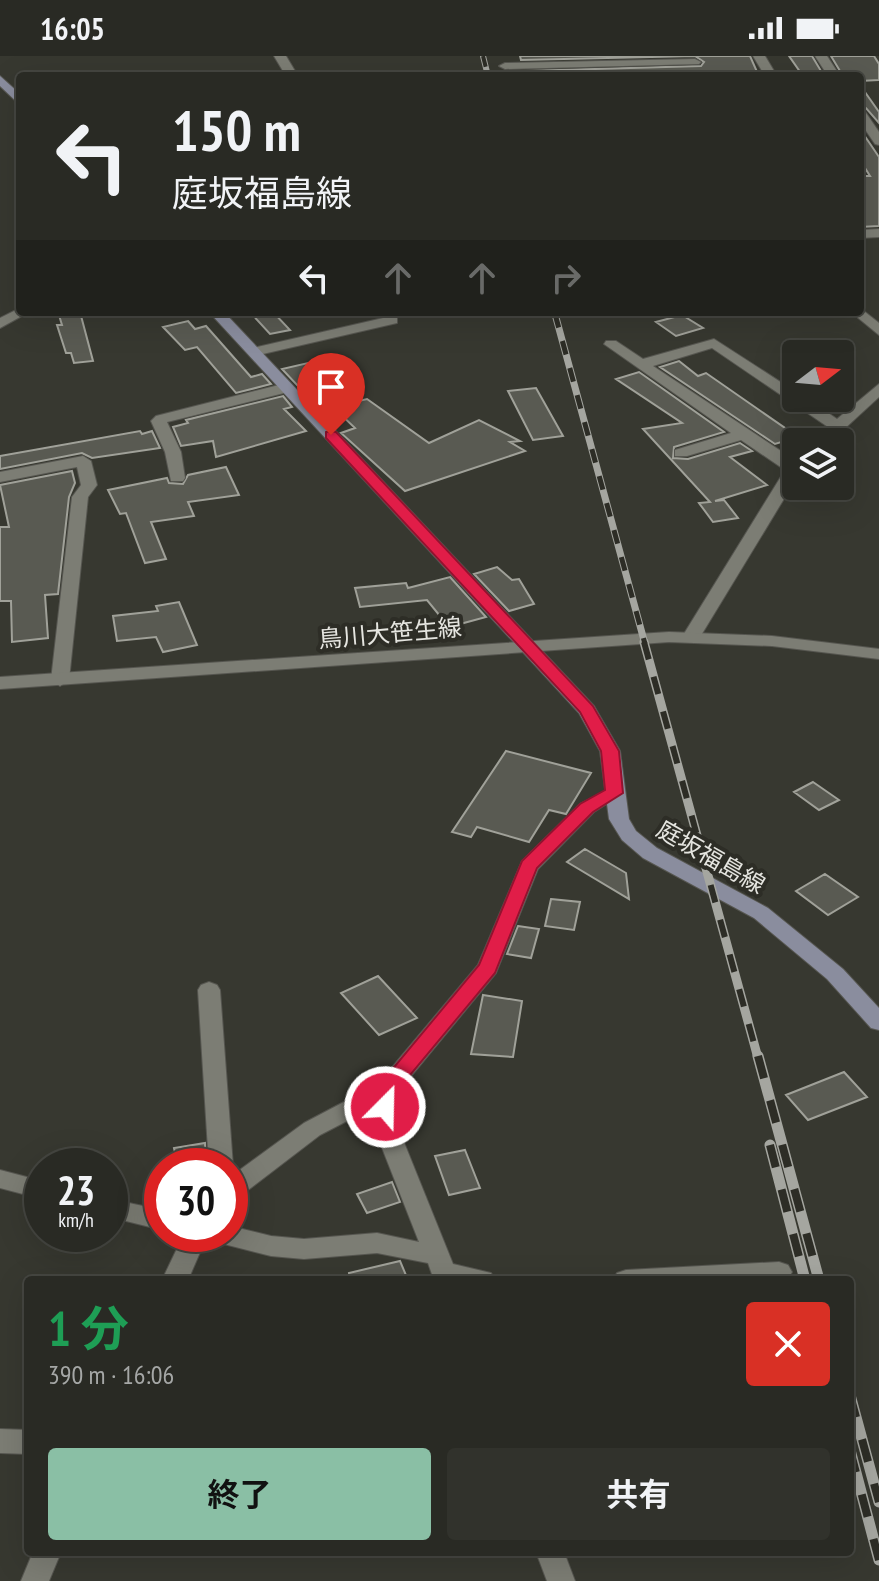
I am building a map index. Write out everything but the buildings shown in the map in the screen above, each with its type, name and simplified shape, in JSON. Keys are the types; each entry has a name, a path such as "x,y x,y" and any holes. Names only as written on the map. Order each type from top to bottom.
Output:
{"main road":[{"path":"0,79 16,97"},
{"name":"庭坂福島線","path":"220,316 587,710 602,731 610,751 619,819 629,835 650,853 761,913 835,974 879,1022"}],"street":[{"path":"505,66 694,59"},
{"path":"862,316 879,331"},
{"path":"254,352 392,320"},
{"path":"640,365 714,343 837,426 879,389"},
{"path":"611,344 782,459"},
{"path":"177,478 177,464 159,421 161,419 287,388"},
{"path":"681,453 743,434"},
{"path":"0,477 83,461 89,485 80,497 60,680"},
{"path":"691,637 782,488"},
{"name":"鳥川大笹生線","path":"0,683 691,637 772,641 879,654"},
{"path":"248,1177 312,1129 386,1090 488,968 529,866 587,808 614,793"},
{"path":"209,990 220,1148"},
{"path":"386,1090 385,1125 442,1269"},
{"path":"0,1179 24,1185"},
{"path":"248,1240 304,1249 377,1243 467,1276"},
{"path":"177,1276 188,1252"},
{"path":"702,1276 779,1272"},
{"path":"0,1441 24,1442"},
{"path":"35,1581 45,1556"},
{"path":"552,1556 561,1581"}],"railway":[{"path":"483,56 487,72"},
{"path":"556,316 645,644"},
{"path":"644,642 758,1058"},
{"path":"758,1056 818,1276"},
{"path":"770,1145 804,1276"},
{"path":"854,1410 879,1502"},
{"path":"854,1465 879,1560"}],"route":[{"path":"331,435 587,710 602,731 610,751 614,793 587,808 529,866 488,968 386,1090 385,1107"}]}
